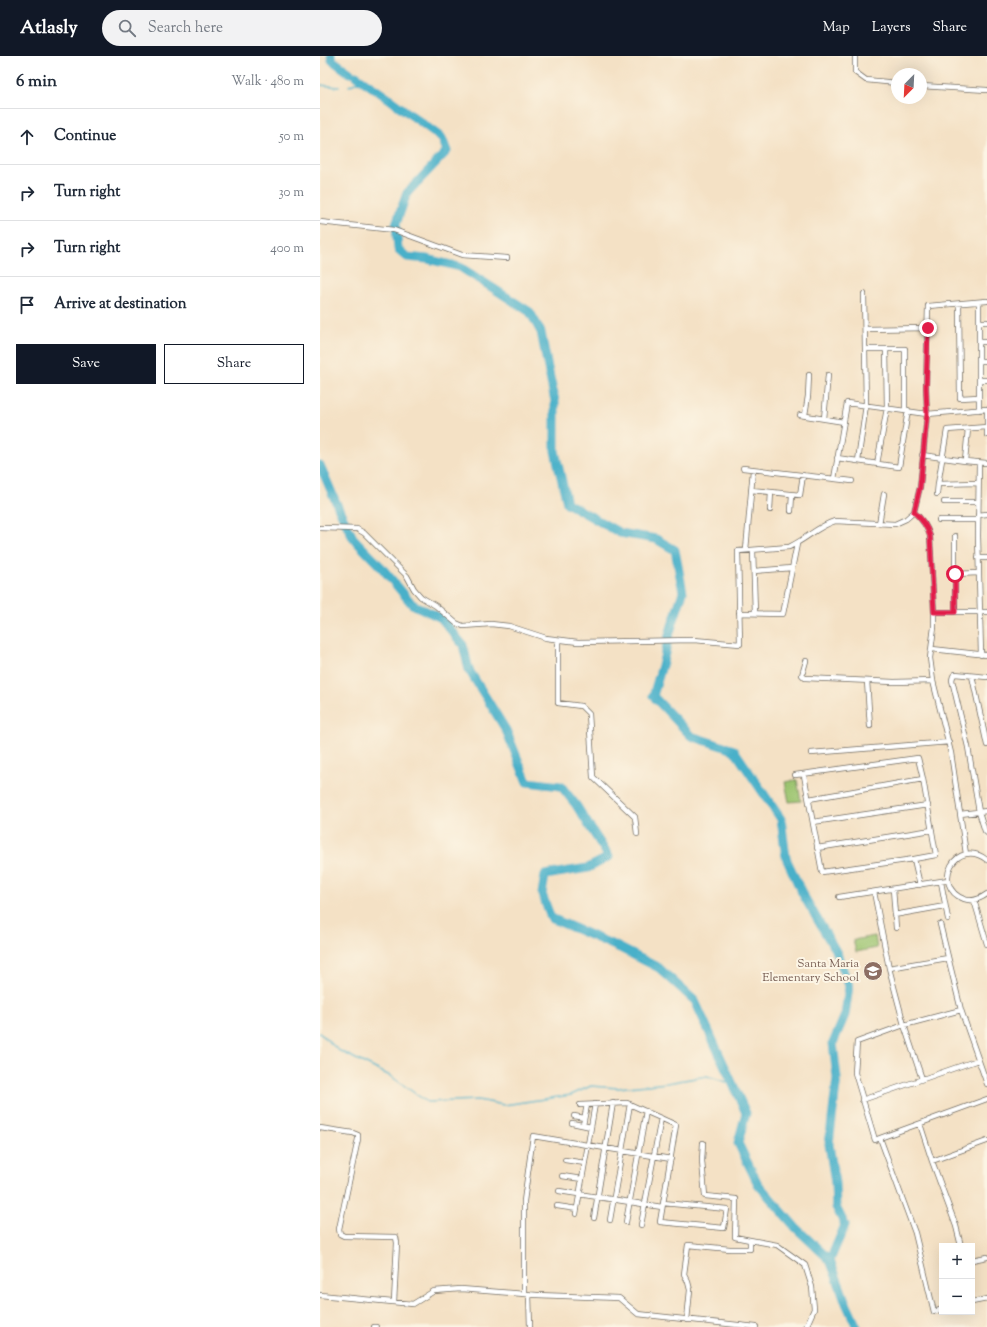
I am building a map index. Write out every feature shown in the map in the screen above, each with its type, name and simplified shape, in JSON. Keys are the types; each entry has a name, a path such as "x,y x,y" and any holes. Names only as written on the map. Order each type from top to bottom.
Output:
{"street":[{"path":"855,56 856,72 866,80 891,82"},
{"path":"927,86 987,90"},
{"path":"320,222 394,230 462,256 507,258"},
{"path":"858,461 866,406 864,294"},
{"path":"979,302 979,410"},
{"path":"320,528 352,528 364,533 407,576 414,589 421,597 436,606 456,623 463,626 490,624 509,626 546,638 578,642 694,640 740,644 738,551 789,547 797,544 827,524 835,521 896,524 906,519 914,512 920,487 927,414 926,387 928,306 987,302"},
{"path":"959,304 960,398 979,397"},
{"path":"979,322 987,322"},
{"path":"865,329 928,328"},
{"path":"979,342 987,342"},
{"path":"837,458 899,467 907,410 905,349 865,349"},
{"path":"877,464 887,408 886,349"},
{"path":"980,361 987,361"},
{"path":"808,375 808,396 803,415 844,422"},
{"path":"824,419 828,375"},
{"path":"979,380 987,380"},
{"path":"834,479 847,403 907,410 927,414 987,409 987,435"},
{"path":"965,462 968,428"},
{"path":"937,494 947,430 987,428"},
{"path":"922,455 965,462 987,463"},
{"path":"978,463 978,573 981,655"},
{"path":"743,468 852,481"},
{"path":"746,550 753,470"},
{"path":"751,490 800,495 803,476"},
{"path":"938,484 978,483"},
{"path":"770,510 771,492"},
{"path":"791,511 792,494"},
{"path":"879,524 884,494"},
{"path":"944,502 978,502"},
{"path":"914,512 925,524 930,536 934,612 934,627 930,658 933,681 949,742 966,854"},
{"path":"938,520 978,517 987,514"},
{"path":"955,536 955,612"},
{"path":"739,613 783,614 797,544"},
{"path":"753,550 755,613"},
{"path":"978,558 987,558"},
{"path":"754,571 792,568"},
{"path":"955,574 978,573"},
{"path":"934,612 987,612"},
{"path":"558,640 558,703 581,706 589,714 593,777 635,817 637,834"},
{"path":"932,649 987,655"},
{"path":"806,662 802,675 805,678 867,681 933,681"},
{"path":"986,831 980,812 968,747 952,680 953,676 956,674 987,677"},
{"path":"972,676 987,745"},
{"path":"867,681 870,726"},
{"path":"812,753 949,742"},
{"path":"795,775 918,758 928,805 936,855 822,872 804,774"},
{"path":"809,800 923,779"},
{"path":"813,822 928,805"},
{"path":"960,814 987,811"},
{"path":"817,848 932,830"},
{"path":"987,860 982,856 966,854 958,857 952,863 948,872 948,880 952,889 966,900 974,900 987,894"},
{"path":"914,859 920,885"},
{"path":"839,897 948,880"},
{"path":"941,882 948,919"},
{"path":"893,889 896,928"},
{"path":"874,892 889,968 904,1025 922,1079"},
{"path":"974,900 987,944"},
{"path":"894,915 945,906"},
{"path":"940,924 961,1010 987,1084"},
{"path":"889,968 948,958"},
{"path":"961,1010 904,1025 857,1042 855,1073 862,1100 874,1140 987,1099"},
{"path":"862,1100 978,1060"},
{"path":"594,1218 613,1103"},
{"path":"559,1191 645,1205 663,1205 726,1209 724,1228 660,1222 663,1205 671,1159 676,1125 627,1103 580,1105"},
{"path":"557,1206 577,1212 595,1104"},
{"path":"610,1220 630,1104"},
{"path":"583,1125 586,1105"},
{"path":"626,1222 646,1111"},
{"path":"574,1116 584,1118"},
{"path":"641,1225 661,1118"},
{"path":"572,1123 591,1127"},
{"path":"920,1124 956,1226 960,1243"},
{"path":"320,1128 358,1135 339,1229 340,1234 344,1236 396,1237 394,1302"},
{"path":"530,1327 527,1294 524,1201 533,1136 671,1159"},
{"path":"880,1138 915,1233 934,1312 939,1310"},
{"path":"932,1161 987,1141"},
{"path":"703,1144 702,1161 705,1196 736,1199 735,1237 778,1245 804,1265 812,1287 814,1309 806,1327"},
{"path":"565,1160 585,1163"},
{"path":"562,1176 582,1179"},
{"path":"687,1320 690,1290 684,1274 688,1245 730,1250 750,1249 750,1240"},
{"path":"975,1259 987,1257"},
{"path":"320,1296 413,1304 434,1291 461,1289 527,1294 619,1298 638,1314 756,1327"},
{"path":"975,1301 987,1299"}],"green space":[{"path":"797,780 801,801 789,802 785,782"},
{"path":"875,936 877,948 856,952 853,940"}],"waterway":[{"path":"331,56 332,60 350,73"},
{"path":"356,76 442,138 447,151 407,193 396,224 398,249 407,257 427,259 460,267 530,312 541,332 555,401 555,451 567,503 620,533 656,539 675,550 683,592 669,635 653,696 691,736 734,750 781,819 786,858 802,893 837,953 849,986 845,1015 833,1043 837,1078 829,1144 835,1183 836,1207 845,1225 830,1260"},
{"path":"349,86 363,79"},
{"path":"320,85 339,87"},
{"path":"320,465 353,538 382,568 412,604 441,618 463,645 469,670 506,730 527,782 561,786 576,805 609,857 588,868 545,875 542,894 551,918 620,948 659,968 695,1001 746,1113 738,1143 758,1184 796,1228 830,1260 846,1303 857,1327"},
{"path":"320,1033 338,1050 392,1077 427,1102 478,1100 504,1105 571,1095 591,1086 618,1088 667,1083 707,1076 733,1084"}],"place":[{"name":"Santa Maria Elementary School","path":"873,971"}],"route":[{"path":"928,328 926,387 927,414 920,487 914,512 922,519 928,528 930,536 934,612 955,612 955,574"}]}
